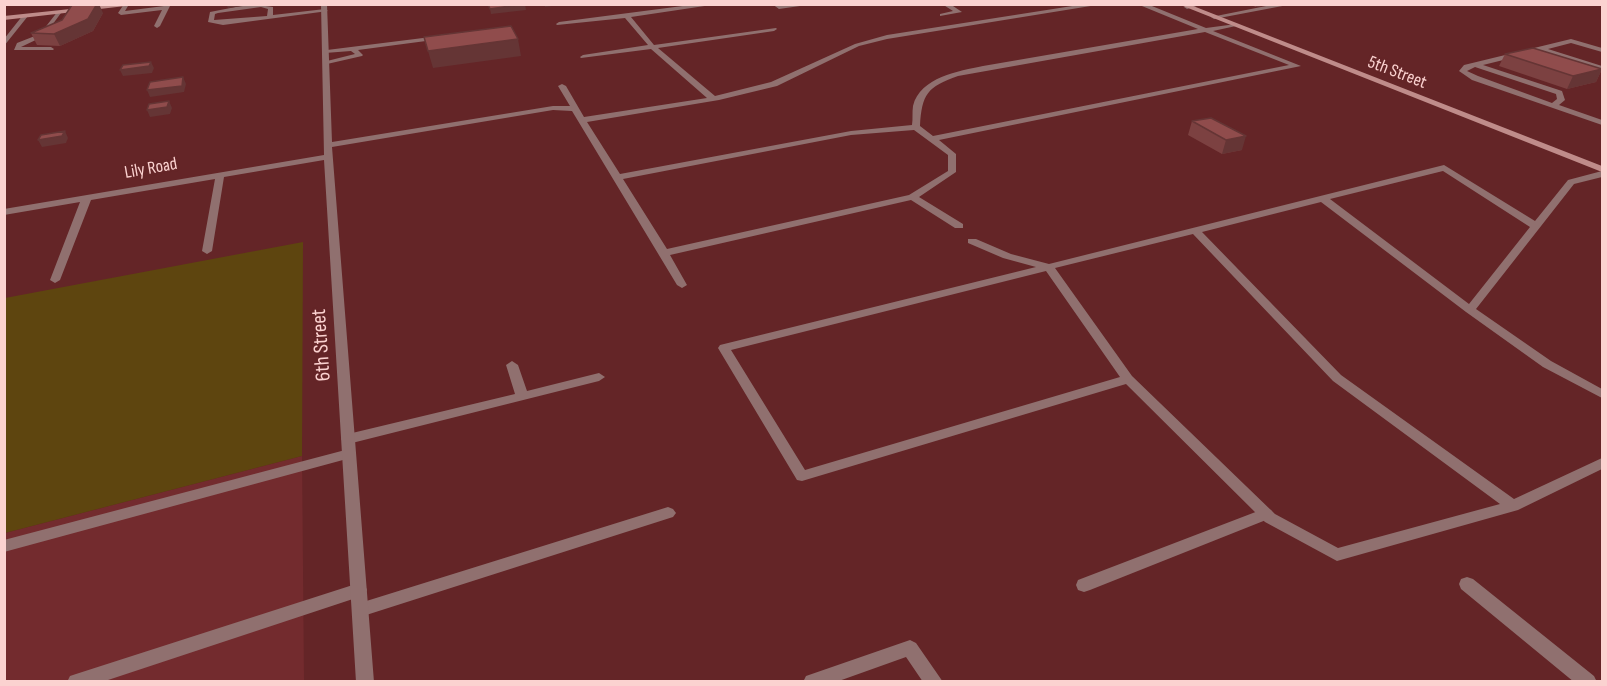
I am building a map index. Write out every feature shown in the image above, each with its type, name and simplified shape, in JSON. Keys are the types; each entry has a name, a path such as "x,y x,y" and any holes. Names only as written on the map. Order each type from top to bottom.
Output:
{"main road":[{"path":"4,10 62,4"},
{"path":"4,18 140,4"},
{"name":"5th Street","path":"1184,6 1602,171"}],"street":[{"path":"559,24 715,4"},
{"path":"775,4 779,8 804,5"},
{"path":"942,15 960,12 945,4"},
{"path":"582,120 713,99 774,84 857,45 887,37 1100,4"},
{"path":"931,139 1297,66 1140,4"},
{"path":"1184,6 1200,4"},
{"path":"1214,17 1290,4"},
{"path":"270,17 271,8 261,5 217,11 212,13 211,22 239,21 270,17 325,8"},
{"path":"126,6 122,13 167,6"},
{"path":"157,26 167,6"},
{"name":"6th Street","path":"325,8 328,151 365,681"},
{"path":"239,21 242,10"},
{"path":"51,49 16,49 19,44 42,34 58,13"},
{"path":"6,42 25,16"},
{"path":"627,16 654,47 713,99"},
{"path":"916,127 918,103 932,85 955,74 1234,25"},
{"path":"583,57 774,29"},
{"path":"327,57 360,55 352,49 451,37"},
{"path":"1602,50 1571,41 1467,67 1463,71 1602,123"},
{"path":"1541,49 1602,68"},
{"path":"1475,65 1558,93 1561,100 1553,106"},
{"path":"562,86 682,285"},
{"name":"Lily Road","path":"4,212 273,165 328,151 553,108 575,109"},
{"path":"618,177 851,134 916,127 952,154 952,172 912,197 664,253"},
{"path":"1128,379 802,476 723,348 1043,266 1444,168 1536,226"},
{"path":"1470,310 1571,182 1602,171"},
{"path":"207,251 220,174"},
{"path":"55,279 87,197"},
{"path":"912,197 959,226"},
{"path":"1322,198 1470,310 1547,364 1602,394"},
{"path":"1194,229 1337,378 1513,506"},
{"path":"972,241 1008,256 1049,267 1128,379 1266,514 1337,555 1513,506 1602,463"},
{"path":"512,365 522,396"},
{"path":"4,546 522,396 599,377"},
{"path":"360,610 668,513"},
{"path":"1084,585 1266,514"},
{"path":"1467,584 1588,681"},
{"path":"76,681 359,590"},
{"path":"812,681 910,648 934,681"}],"shaded area":[{"path":"303,242 302,456 5,533 5,298"},
{"path":"302,456 304,681 5,682 5,533"}],"building":[{"path":"97,4 88,19 54,34 31,33 62,20 72,5"},
{"path":"488,4 523,4 490,9"},
{"path":"511,26 518,39 428,51 424,37"},
{"path":"1533,48 1602,69 1573,76 1505,54"},
{"path":"151,62 149,66 120,70 123,65"},
{"path":"183,77 182,86 147,90 150,82"},
{"path":"169,101 167,107 147,110 149,104"},
{"path":"1211,118 1246,136 1226,140 1192,121"},
{"path":"65,131 62,136 38,140 41,135"}]}
